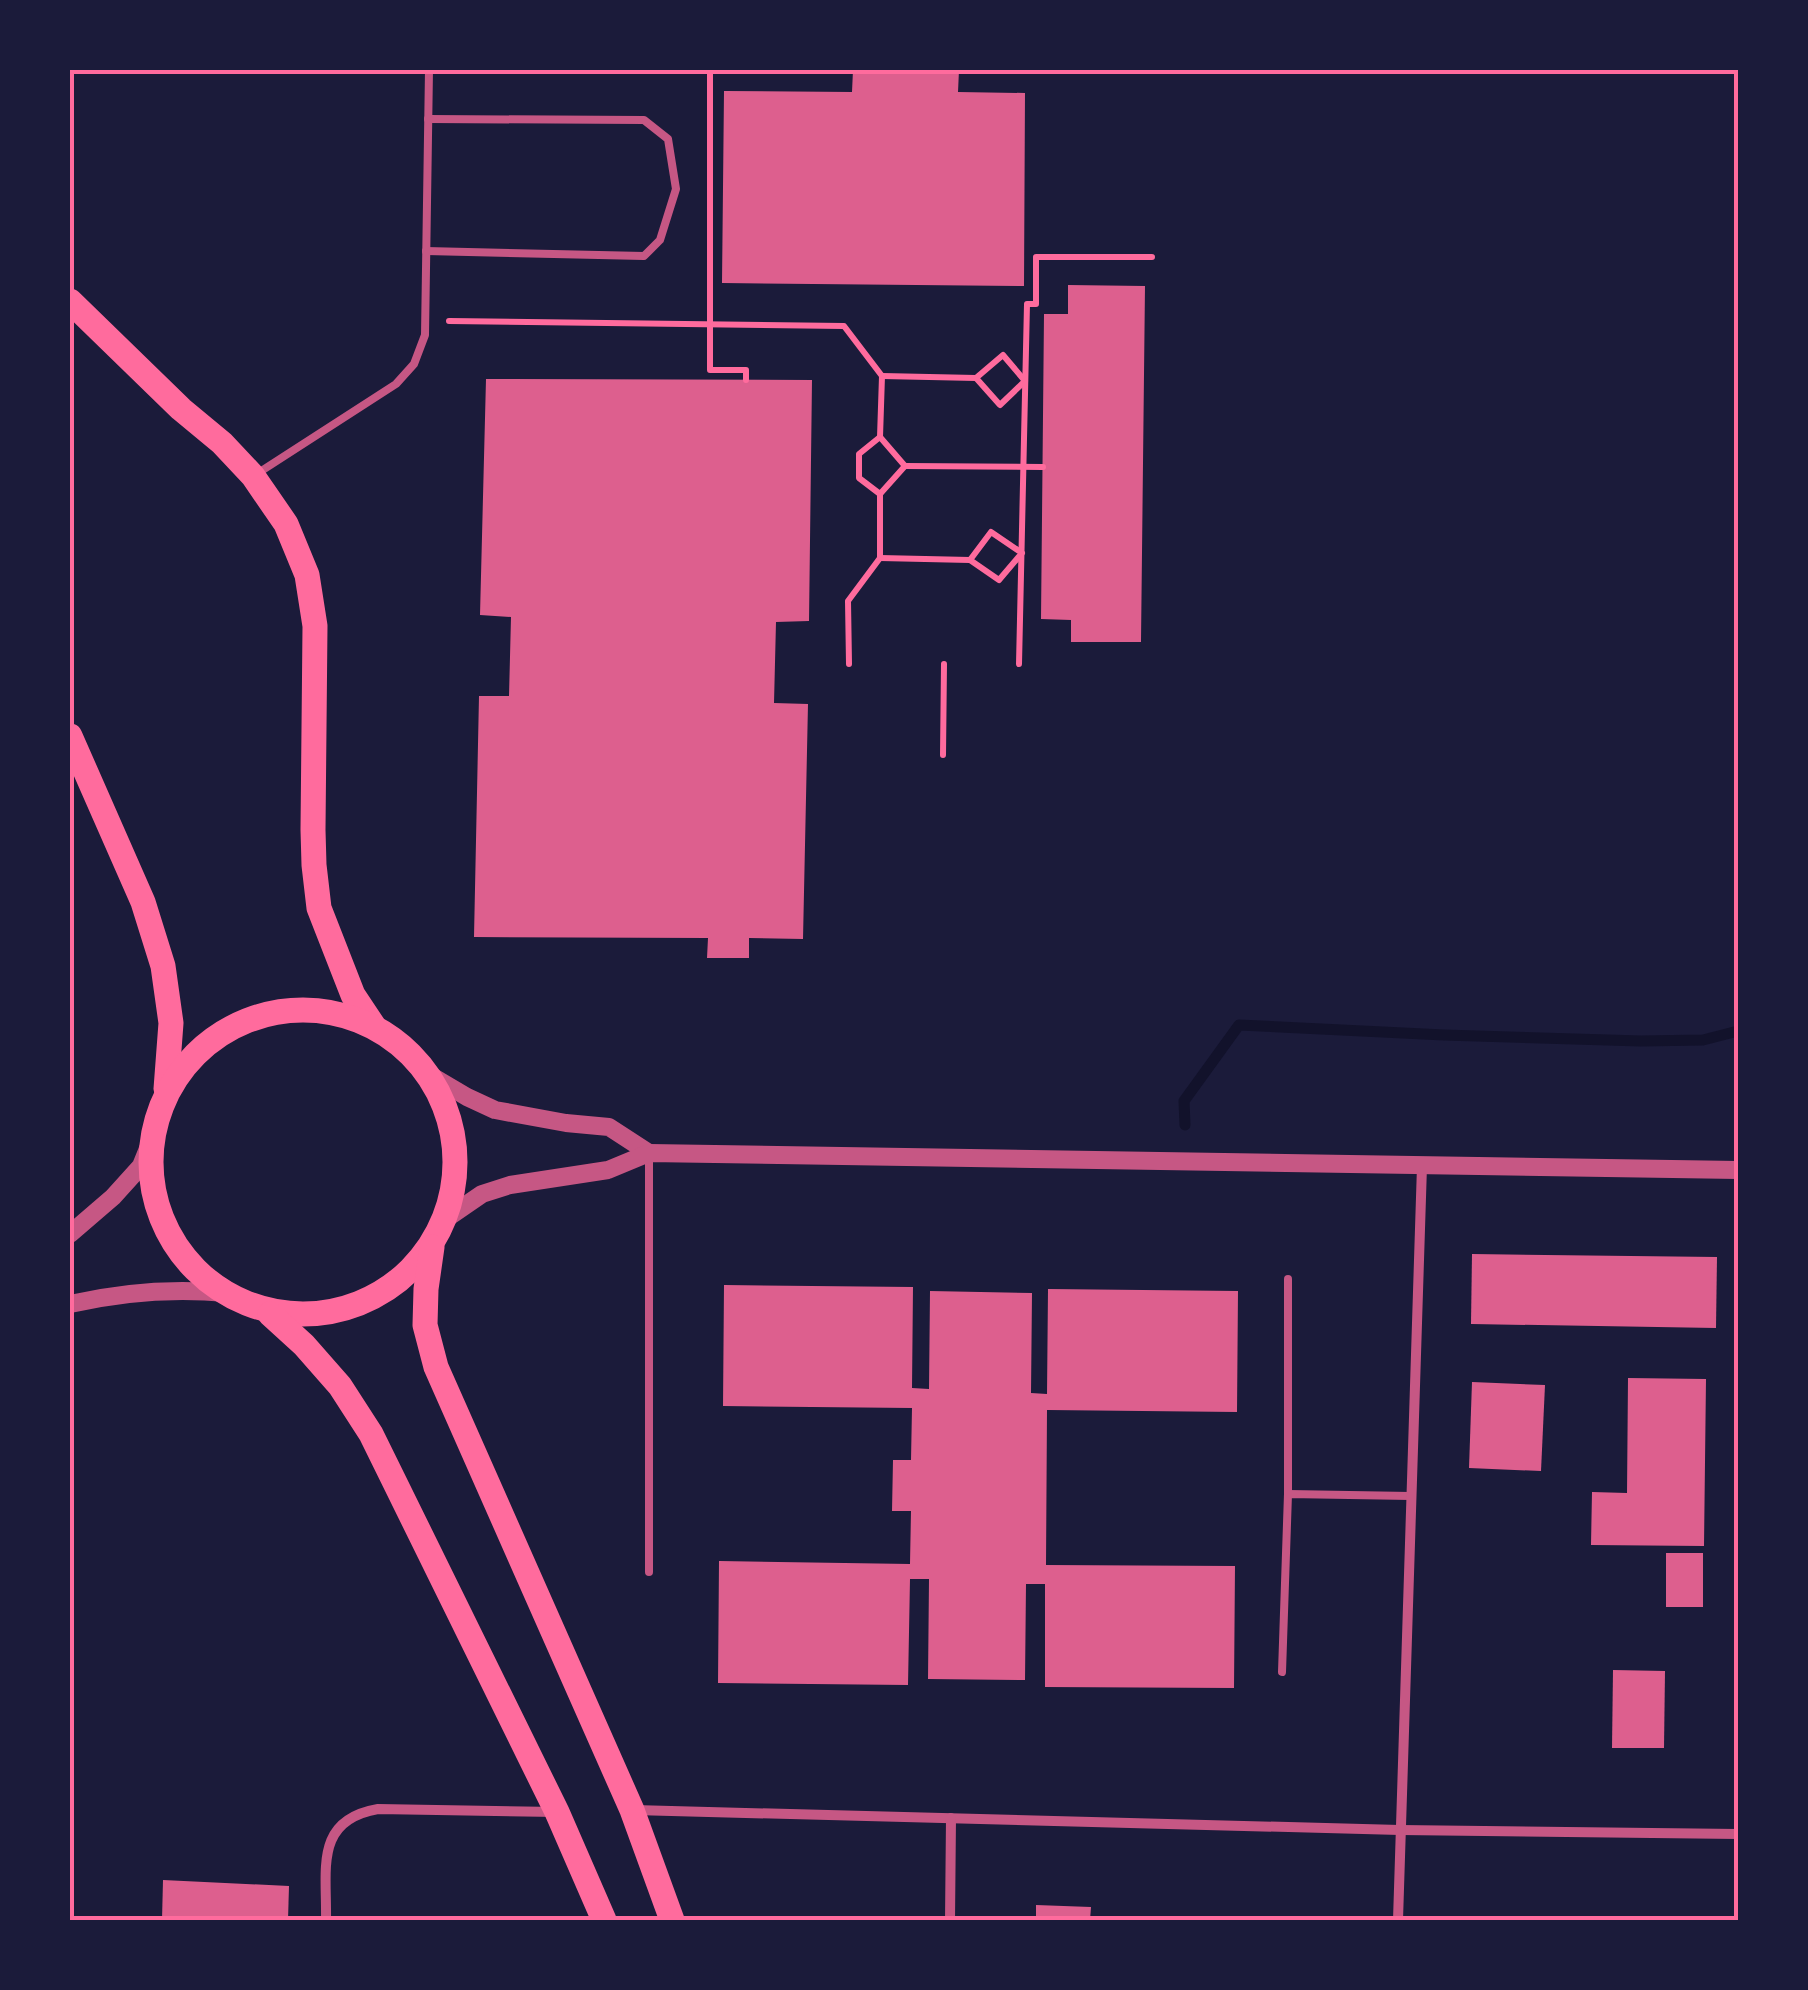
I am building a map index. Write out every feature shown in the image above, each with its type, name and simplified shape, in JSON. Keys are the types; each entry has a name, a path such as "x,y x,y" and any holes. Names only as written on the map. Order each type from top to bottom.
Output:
{"main road":[{"path":"70,301 181,409 222,443 253,476 286,524 306,575 315,626 313,830 319,908 352,995 373,1025 423,1072 444,1108 456,1153 457,1186 450,1216 432,1247 408,1272 385,1291 352,1307 270,1314"},
{"path":"70,736 142,902 163,966 171,1023 166,1089"},
{"path":"373,1025 344,1013 307,1012 269,1015 214,1036 190,1055 166,1089 154,1134 155,1187 166,1229 192,1265 228,1292 270,1314 304,1345 340,1386 371,1434 557,1812 604,1920"},
{"path":"432,1247 425,1325 436,1367 632,1810 672,1920"}],"street":[{"path":"423,1072 495,1110 609,1127 649,1154"},
{"path":"70,1234 113,1197 141,1166 154,1134"},
{"path":"450,1216 482,1194 510,1184 608,1170 649,1154 1738,1170"},
{"path":"1398,1920 1422,1166"},
{"path":"70,1304 142,1292 228,1292"},
{"path":"326,1920 330,1842 340,1824 357,1814 378,1809 557,1812"},
{"path":"632,1810 1400,1830 1738,1834"},
{"path":"950,1920 951,1818"}],"lane":[{"path":"253,476 396,384 414,364 425,334 429,70"},
{"path":"426,251 644,256 660,240 676,189 668,139 644,120 428,119"},
{"path":"649,1154 649,1572"},
{"path":"1282,1672 1288,1494 1288,1279"},
{"path":"1288,1494 1411,1496"}],"path":[{"path":"710,70 710,370 746,370 746,380"},
{"path":"1019,664 1026,304 1036,304 1036,257 1152,257"},
{"path":"449,321 844,326 882,376 880,437 905,466"},
{"path":"882,376 976,378 1002,356 1025,382"},
{"path":"976,378 1000,405 1025,382"},
{"path":"880,437 859,454 859,478 880,494"},
{"path":"848,664 848,601 880,558 880,494 905,466 1042,467"},
{"path":"970,560 991,532 1022,553"},
{"path":"880,558 970,560 999,580 1022,553"},
{"path":"943,755 944,664"}],"building":[{"path":"853,70 959,70 958,92 1025,93 1024,286 722,283 724,91 852,92"},
{"path":"1068,285 1145,286 1141,642 1071,642 1071,620 1041,619 1044,314 1068,314"},
{"path":"486,379 812,380 809,621 776,622 774,703 808,704 803,939 749,938 749,958 707,958 708,938 474,937 479,696 509,696 511,617 480,615"},
{"path":"1472,1254 1717,1257 1716,1328 1471,1324"},
{"path":"724,1285 913,1287 912,1388 929,1389 930,1291 1032,1293 1031,1393 1047,1394 1048,1289 1238,1291 1237,1412 1047,1410 1046,1565 1235,1566 1234,1688 1045,1687 1045,1584 1026,1584 1025,1680 928,1679 929,1579 910,1579 908,1685 718,1683 719,1561 910,1564 911,1511 892,1511 893,1460 911,1460 912,1408 723,1406"},
{"path":"1628,1378 1706,1379 1704,1546 1591,1545 1592,1492 1627,1493"},
{"path":"1472,1382 1545,1385 1541,1471 1469,1468"},
{"path":"1666,1553 1703,1553 1703,1607 1666,1607"},
{"path":"1613,1670 1665,1671 1664,1748 1612,1748"},
{"path":"163,1880 289,1886 288,1920 162,1920"},
{"path":"1036,1905 1091,1907 1090,1920 1036,1920"}],"waterway":[{"path":"1185,1125 1184,1101 1239,1025 1641,1041 1703,1040 1738,1031"}]}
